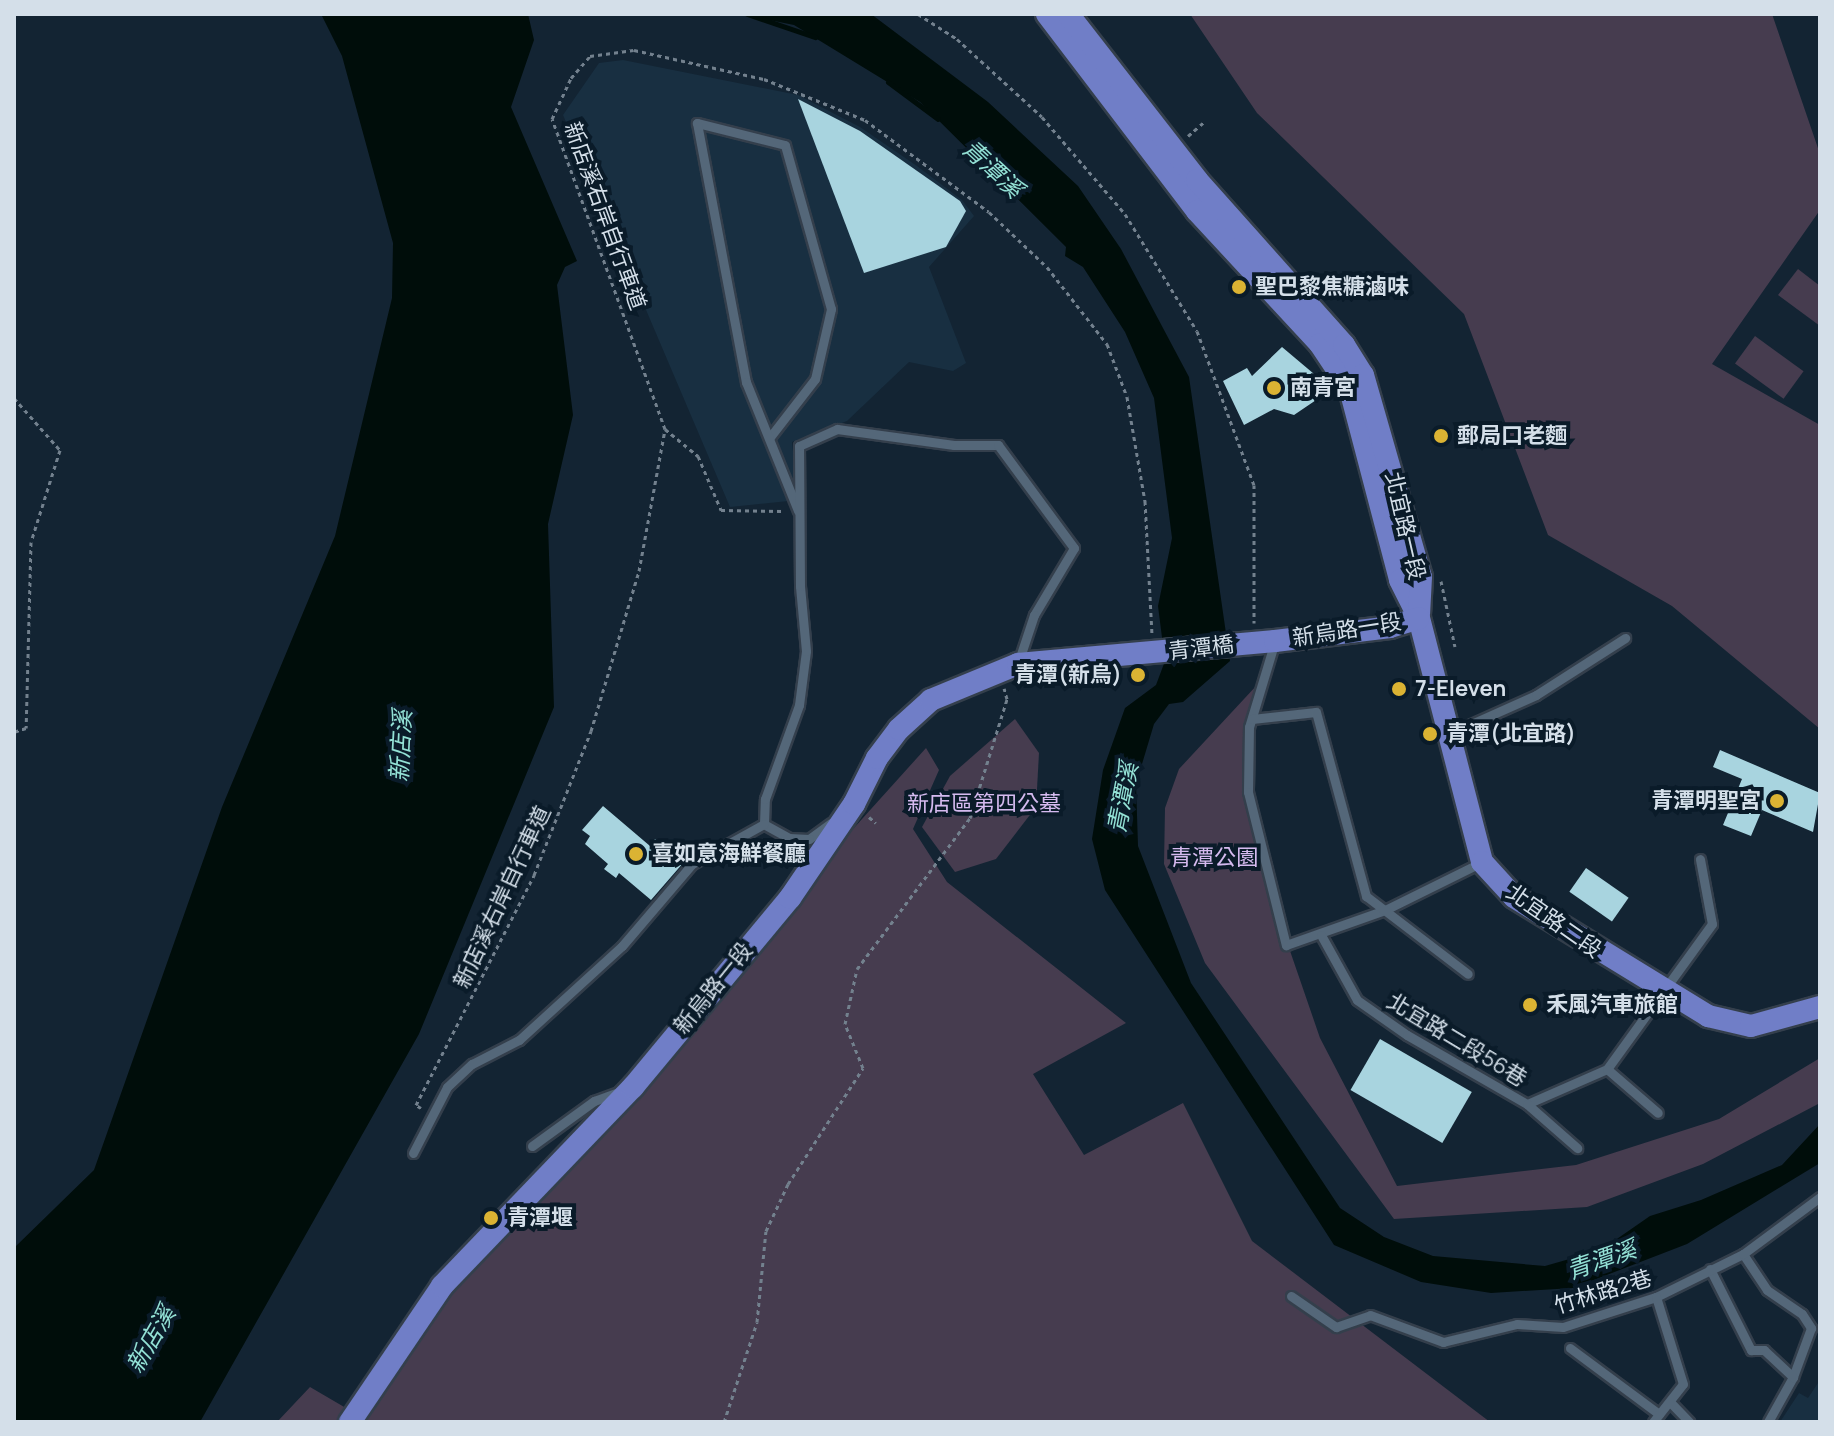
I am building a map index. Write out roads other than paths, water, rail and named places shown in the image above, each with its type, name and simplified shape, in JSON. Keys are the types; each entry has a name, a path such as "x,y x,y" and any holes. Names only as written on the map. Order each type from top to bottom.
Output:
{"main road":[{"name":"北宜路一段","path":"1047,14 1197,211 1320,344 1350,389 1400,580 1419,618"},
{"name":"北宜路一段","path":"1068,14 1197,180 1344,345 1363,375 1421,577 1419,618"},
{"name":"新烏路一段","path":"1265,642 1390,627 1419,618"},
{"name":"北宜路二段","path":"1419,618 1482,862 1514,897 1661,990 1708,1016 1751,1026 1820,1007"},
{"name":"青潭橋","path":"1127,657 1265,642"},
{"name":"新烏路一段","path":"350,1422 442,1286 633,1087 790,898 854,804 877,758 899,729 931,700 1008,667 1127,657"}],"lane":[{"path":"770,437 815,379 831,309 785,145 697,123 746,382 801,518"},
{"path":"764,824 765,799 788,740 804,675 799,446 837,429 954,445 998,445 1074,548 1034,615 1008,667"},
{"path":"1448,734 1536,695 1625,638"},
{"path":"1265,642 1252,719 1248,792 1286,945 1385,910 1482,862"},
{"path":"1252,719 1316,712 1366,896 1468,974"},
{"path":"764,824 789,838 809,839 828,827 877,758"},
{"path":"413,1153 447,1087 472,1064 519,1040 622,946 692,864 764,824"},
{"path":"1658,1113 1607,1069 1661,990 1712,924 1700,859"},
{"name":"北宜路二段56巷","path":"1321,935 1357,1000 1407,1035 1527,1104 1607,1069"},
{"path":"532,1146 594,1101 633,1087"},
{"path":"1527,1104 1577,1148"},
{"name":"竹林路2巷","path":"1291,1296 1336,1327 1370,1315 1443,1342 1517,1324 1563,1327 1656,1297 1743,1254 1820,1197"},
{"path":"1743,1254 1767,1290 1802,1314 1811,1328 1793,1377 1768,1422"},
{"path":"1710,1269 1751,1350 1764,1350 1793,1377"},
{"path":"1570,1348 1656,1418 1683,1384 1656,1297"},
{"path":"1670,1402 1689,1422"}],"water":[{"name":"新店溪","path":"321,14 528,14 534,40 511,107 577,261 565,267 557,285 573,415 548,524 554,707 419,1034 200,1422 14,1422 14,1248 94,1170 222,807 335,536 392,298 393,243 342,56"},
{"path":"739,14 871,14 988,102 1078,186 1121,249 1189,377 1230,661 1183,702 1169,704 1154,724 1136,784 1138,846 1191,983 1340,1208 1384,1237 1433,1256 1545,1266 1601,1250 1650,1216 1701,1200 1782,1165 1820,1124 1820,1163 1687,1244 1573,1288 1491,1293 1421,1282 1334,1245 1105,890 1092,839 1103,770 1125,708 1156,685 1165,661 1158,606 1172,538 1154,398 1125,332 1083,267 1065,256 1066,247 920,102 794,25"}],"waterway":[{"name":"青潭溪","path":"747,14 815,37"},
{"name":"青潭溪","path":"888,82 938,119"}],"place":[{"name":"聖巴黎焦糖滷味","path":"1239,287"},
{"name":"南青宮","path":"1274,388"},
{"name":"郵局口老麵","path":"1441,436"},
{"name":"青潭(新烏)","path":"1138,675"},
{"name":"7-Eleven","path":"1399,689"},
{"name":"青潭(北宜路)","path":"1430,734"},
{"name":"青潭明聖宮","path":"1777,801"},
{"name":"喜如意海鮮餐廳","path":"636,854"},
{"name":"禾風汽車旅館","path":"1530,1005"},
{"name":"青潭堰","path":"491,1218"}],"park label":[{"name":"新店區第四公墓","path":"984,804"},
{"name":"青潭公園","path":"1214,858"}]}
